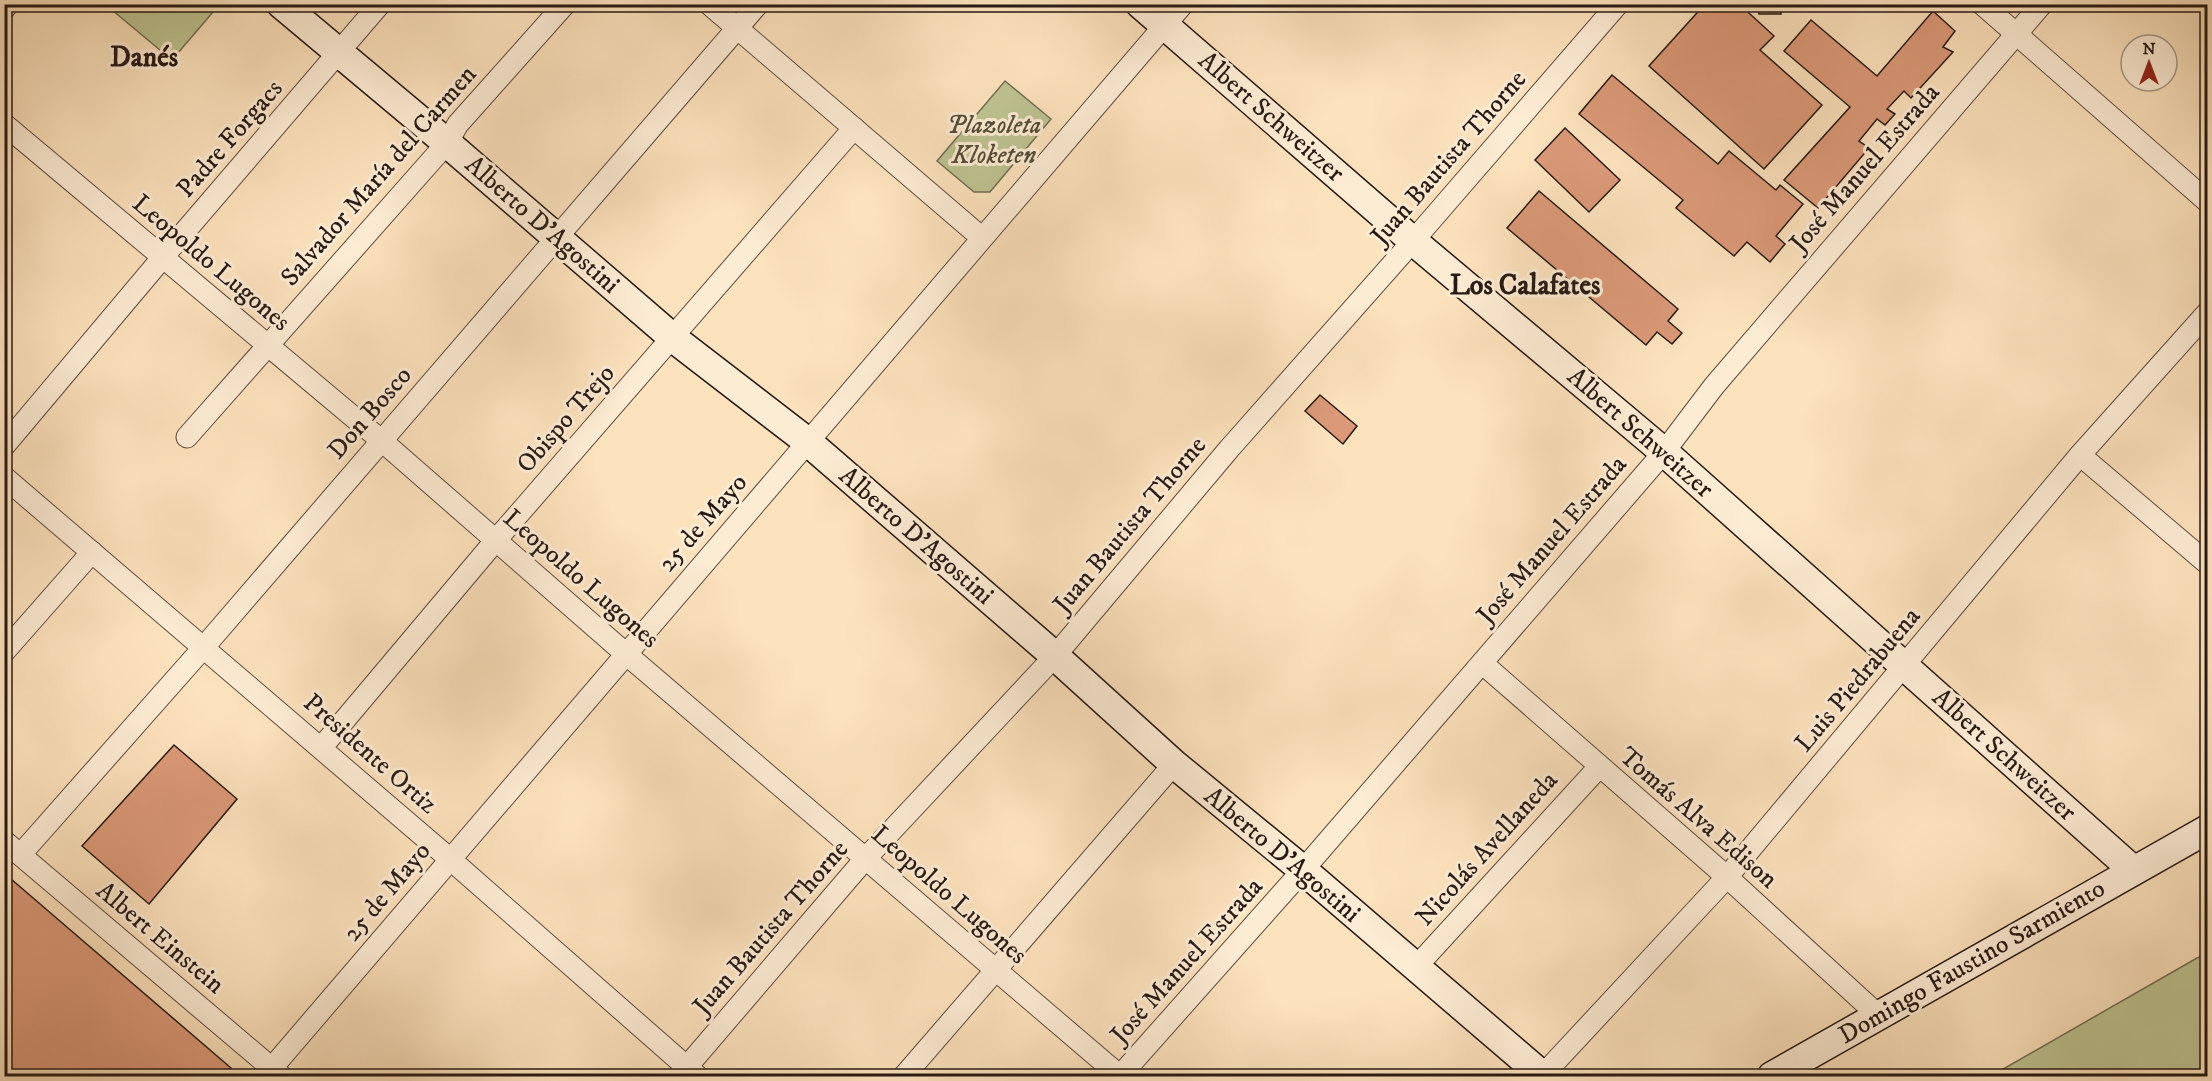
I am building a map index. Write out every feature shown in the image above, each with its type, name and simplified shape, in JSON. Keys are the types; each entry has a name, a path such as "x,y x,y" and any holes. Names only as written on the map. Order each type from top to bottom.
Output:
{"main road":[{"name":"Alberto D'Agostini","path":"281,4 447,143 673,338 808,442 1055,656 1174,764 1303,870 1542,1076"},
{"name":"Albert Schweitzer","path":"1140,4 1174,15 1413,241 1664,452 2133,870"},
{"path":"2174,847 2208,814"},
{"path":"2174,847 2208,829"},
{"name":"Domingo Faustino Sarmiento","path":"1772,1077 2174,847"}],"street":[{"path":"4,9 8,4"},
{"name":"Padre Forgacs","path":"4,447 380,4"},
{"name":"Salvador María del Carmen","path":"187,437 447,143 458,124 565,4"},
{"path":"709,4 982,238"},
{"name":"Don Bosco","path":"13,847 204,647 758,4"},
{"name":"Juan Bautista Thorne","path":"688,1074 866,859 1055,656 1229,449 1618,4"},
{"path":"1982,4 2208,202"},
{"name":"José Manuel Estrada","path":"1120,1077 1303,870 1664,452 1714,386 2042,4"},
{"name":"25 de Mayo","path":"273,1074 450,859 1174,15"},
{"name":"Leopoldo Lugones","path":"4,124 382,441 626,654 1120,1077"},
{"name":"Obispo Trejo","path":"321,748 496,540 854,128"},
{"name":"Luis Piedrabuena","path":"1542,1076 1727,877 2080,455 2208,312"},
{"path":"2080,455 2208,564"},
{"name":"Presidente Ortiz","path":"4,477 450,859 688,1074"},
{"path":"4,652 92,552"},
{"name":"Tomás Alva Edison","path":"1482,663 1727,877 1878,1015"},
{"path":"904,1077 1174,764"},
{"name":"Nicolás Avellaneda","path":"1415,968 1599,767"},
{"name":"Albert Einstein","path":"13,847 273,1074"}],"green space":[{"path":"106,5 219,5 172,60"},
{"name":"Plazoleta Kloketen","path":"1005,81 1051,119 990,192 974,192 937,161"},
{"path":"2207,955 2207,1076 1991,1076 2197,958"}],"building":[{"path":"1705,4 1739,4 1774,36 1760,50 1822,105 1764,169 1649,66"},
{"path":"1758,4 1780,4 1781,14 1759,14"},
{"path":"1933,11 1955,31 1943,47 1953,52 1911,98 1904,91 1887,109 1895,114 1885,125 1877,119 1859,141 1869,148 1818,208 1784,180 1850,107 1784,51 1811,20 1877,76"},
{"path":"1612,75 1718,164 1729,151 1776,190 1780,185 1803,204 1776,236 1785,244 1770,262 1747,242 1734,256 1676,208 1683,200 1579,114"},
{"path":"1565,128 1620,180 1589,212 1535,160"},
{"path":"1539,191 1678,309 1668,321 1682,333 1672,344 1657,332 1646,345 1507,228"},
{"path":"1320,395 1357,426 1343,444 1305,411"},
{"path":"174,745 237,799 149,904 82,846"},
{"path":"4,873 231,1068 223,1076 4,1076"}],"district":[{"name":"Danés","path":"144,57"},
{"name":"Los Calafates","path":"1525,285"}]}
